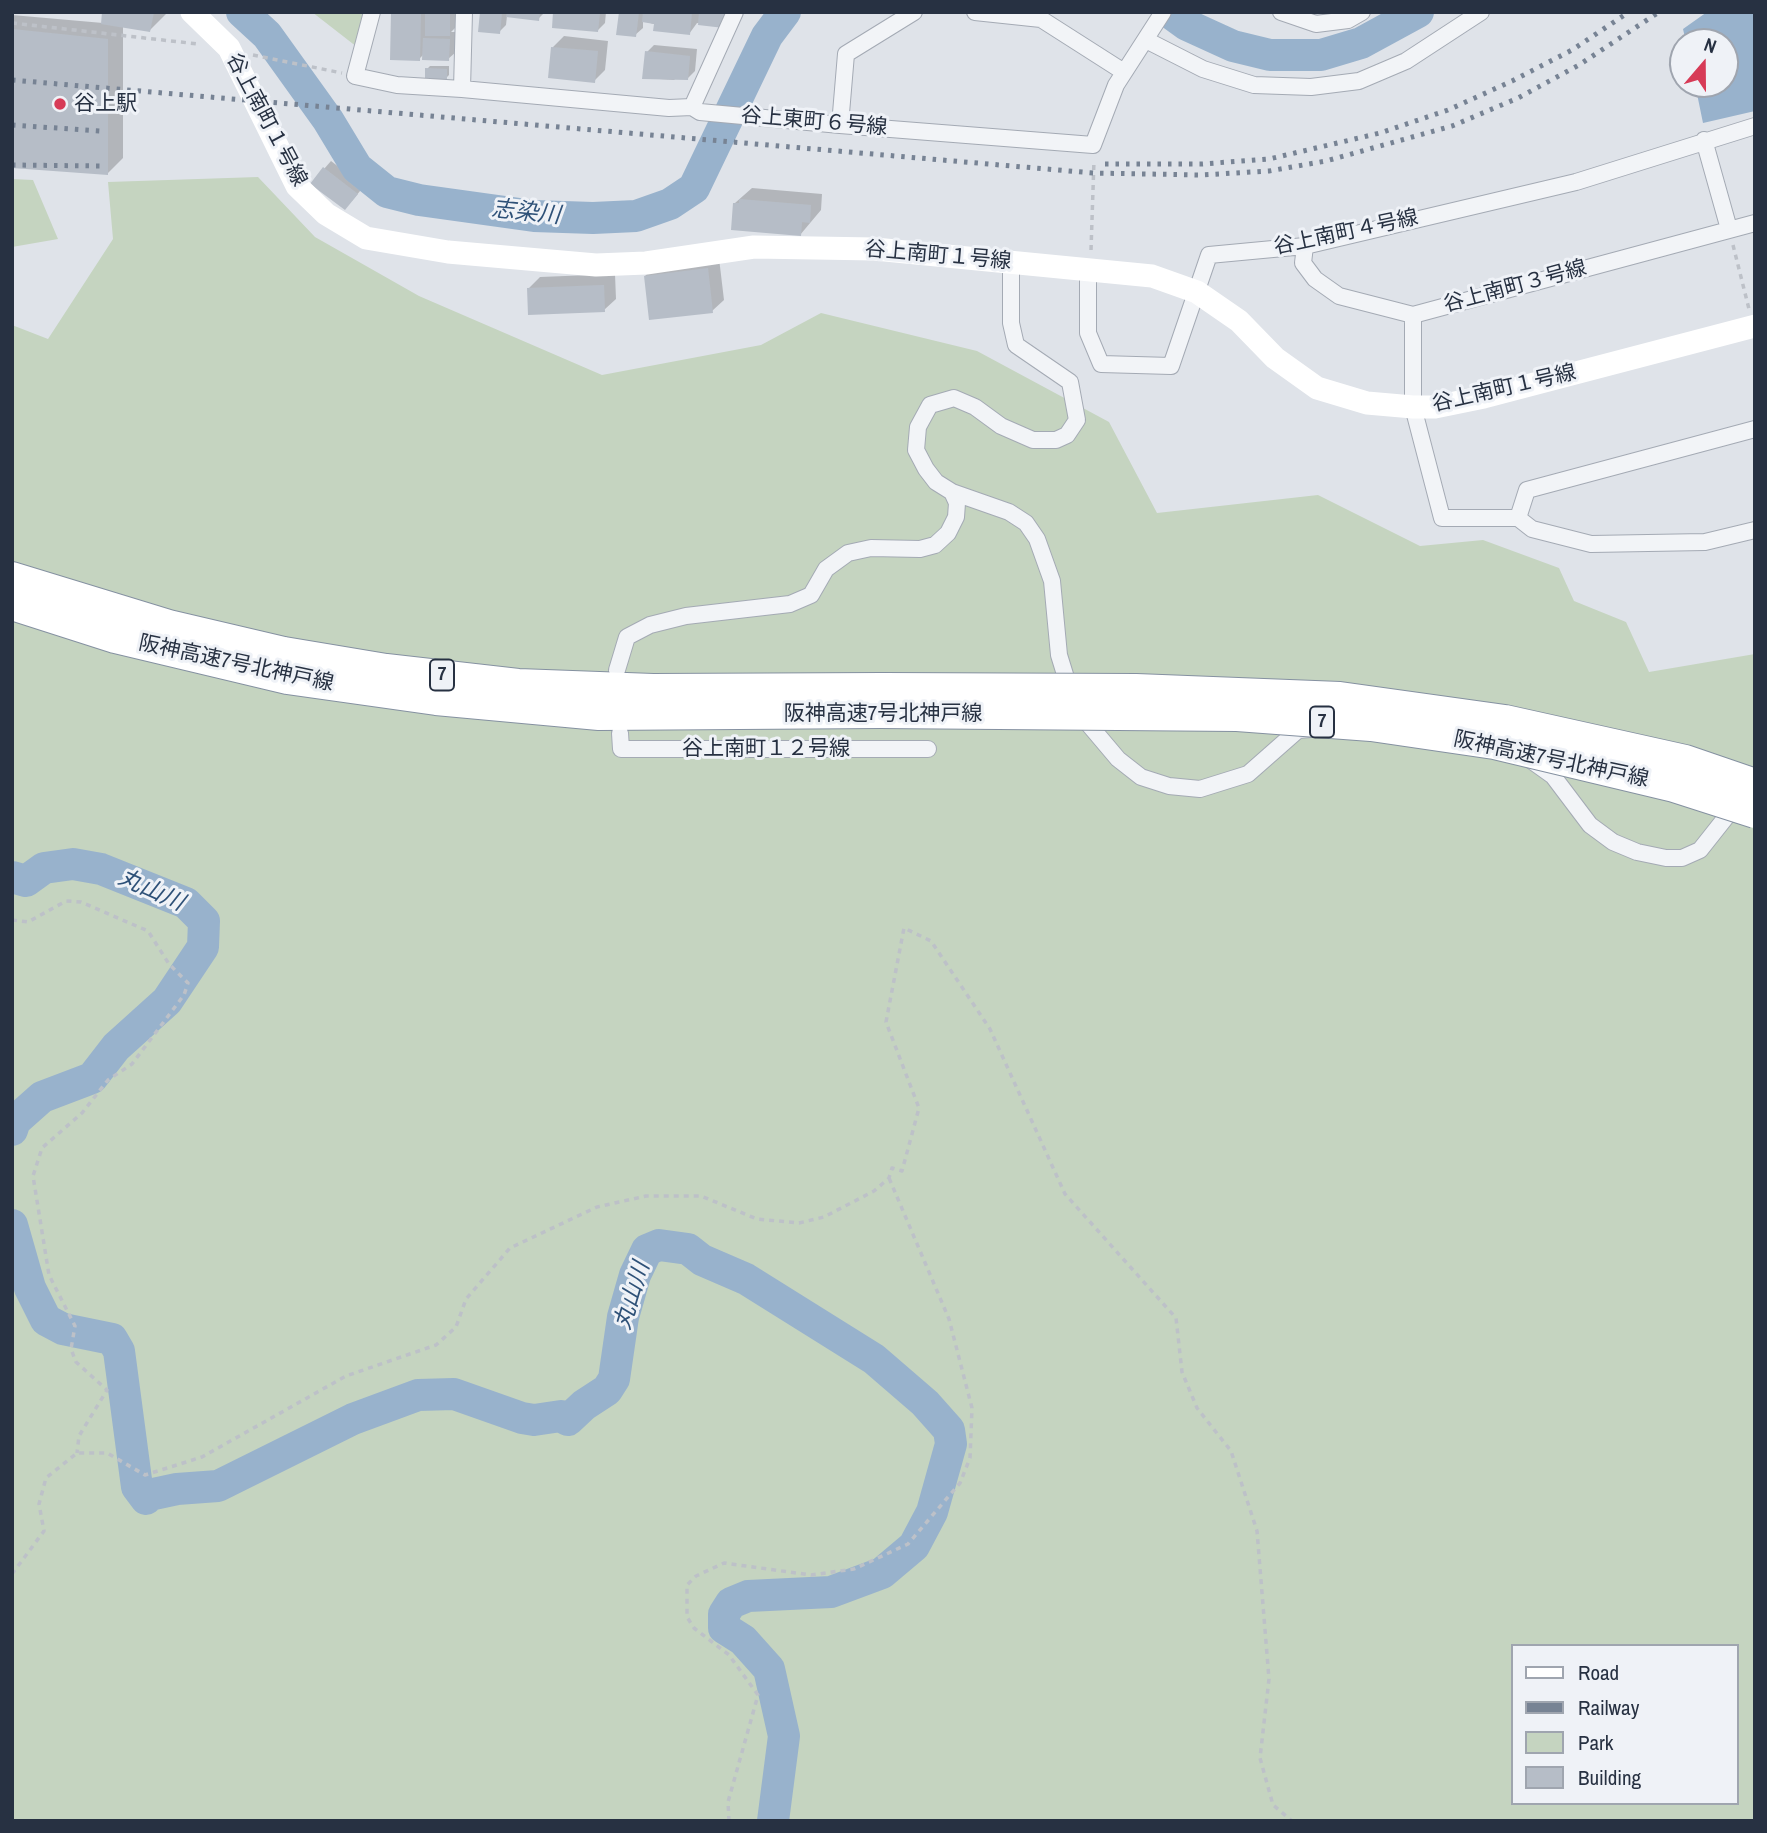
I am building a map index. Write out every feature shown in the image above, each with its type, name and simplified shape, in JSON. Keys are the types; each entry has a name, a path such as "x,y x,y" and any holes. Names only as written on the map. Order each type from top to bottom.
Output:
{"highway":[{"name":"阪神高速7号北神戸線","path":"12,577 169,625 284,652 386,669 517,684 1237,716 1371,726 1494,744 1674,787 1755,813"},
{"name":"阪神高速7号北神戸線","path":"12,605 115,638 287,679 436,700 599,715 1136,689 1339,697 1505,720 1685,760 1755,784"}],"street":[{"name":"谷上南町１号線","path":"192,12 229,48 297,186 326,214 366,238 447,252 596,265 646,264 754,247 874,249 1012,263 1089,262 1152,276 1198,292 1239,321 1275,358 1317,388 1367,403 1413,407 1435,407 1484,397 1754,326"},
{"name":"谷上東町６号線","path":"372,12 355,76 397,85 669,108 692,107 700,112 1093,145"},
{"path":"462,89 464,12"},
{"path":"692,107 736,12"},
{"path":"840,125 846,54 914,12"},
{"path":"975,12 1041,19 1124,72"},
{"path":"1093,145 1124,72 1163,12"},
{"path":"1281,12 1316,24 1348,20 1362,12"},
{"path":"1149,36 1203,69 1254,85 1311,87 1359,80 1406,61 1481,12"},
{"name":"谷上南町４号線","path":"1089,262 1088,333 1101,364 1171,366 1209,255 1305,246 1576,182 1755,126"},
{"path":"1704,140 1730,229"},
{"name":"谷上南町３号線","path":"1305,246 1303,263 1315,279 1339,296 1413,314 1755,223"},
{"path":"1012,263 1011,323 1016,345 1070,382 1077,420 1067,435 1056,440 1033,440 1000,426 975,407 954,398 930,405 918,427 916,450 936,482 952,492 1009,512 1026,523 1037,539 1052,581 1059,655 1075,708 1118,759 1141,777 1168,786 1200,789 1248,774 1298,730 1339,727 1398,730 1477,744 1527,758 1553,776 1590,825 1613,842 1637,852 1666,858 1682,858 1700,850 1727,819 1755,776"},
{"path":"1413,314 1413,407 1443,518 1518,519 1531,529 1591,544 1705,542 1755,530"},
{"path":"1518,519 1527,490 1755,429"},
{"path":"617,670 627,637 650,625 686,616 789,604 811,594 826,569 848,553 871,548 920,549 935,545 948,533 956,517 957,503 952,492"},
{"name":"谷上南町１２号線","path":"620,733 621,749 928,749"}],"path":[{"path":"12,23 229,48 328,70"},
{"path":"1089,262 1093,145"},
{"path":"1730,229 1754,326"},
{"path":"12,920 28,922 66,901 81,902 148,930 169,964 188,983 184,995 132,1065 108,1080 82,1113 42,1147 33,1176 48,1275 75,1326 71,1349 76,1362 107,1390 79,1436 77,1453"},
{"path":"12,1574 44,1531 39,1504 46,1478 77,1453 107,1453 145,1475 202,1457 346,1376 436,1345 456,1326 466,1299 510,1248 597,1207 646,1196 701,1196 757,1219 799,1223 824,1217 874,1191 888,1178 892,1168 902,1171 919,1108 886,1022 904,928 931,941 990,1029 1065,1194 1176,1318 1182,1372 1197,1408 1231,1451 1257,1531 1269,1679 1260,1758 1273,1805 1292,1821"},
{"path":"729,1821 728,1802 758,1695 729,1655 694,1628 687,1617 687,1585 696,1576 723,1563 811,1575 841,1574 854,1569 908,1544 960,1483 970,1458 972,1408 949,1319 888,1178"}],"green space":[{"path":"312,12 365,12 357,47"},
{"path":"258,177 315,237 419,296 602,375 761,345 821,313 977,351 1109,422 1157,513 1318,495 1420,546 1483,540 1559,568 1574,601 1626,622 1649,672 1755,654 1755,1821 12,1821 12,325 48,339 113,239 108,182"},
{"path":"12,179 33,180 58,239 12,247"}],"water":[{"path":"1707,12 1755,12 1755,111 1703,123 1698,98 1739,98 1739,28 1684,28"}],"building":[{"path":"102,12 154,12 150,32 101,24"},
{"path":"391,12 421,12 420,61 390,60"},
{"path":"425,12 450,12 450,36 425,36"},
{"path":"480,12 502,12 500,34 478,32"},
{"path":"507,12 540,12 539,21 506,17"},
{"path":"553,12 600,12 598,32 552,28"},
{"path":"619,12 639,12 636,37 616,35"},
{"path":"643,12 692,12 690,35 653,31 654,24 642,22"},
{"path":"699,12 725,12 724,28 698,25"},
{"name":"谷上駅","path":"12,29 108,39 108,175 12,168"},
{"path":"423,38 450,39 449,61 422,60"},
{"path":"551,47 598,51 595,83 548,78"},
{"path":"645,51 690,56 688,80 642,79"},
{"path":"425,68 447,69 447,80 425,79"},
{"path":"323,167 358,194 345,210 310,184"},
{"path":"739,199 811,205 810,223 802,222 801,236 731,230 733,203 739,203"},
{"path":"708,268 713,313 649,320 644,276"},
{"path":"604,285 605,312 528,315 527,288"}],"waterway":[{"name":"志染川","path":"242,12 267,35 328,120 357,168 387,192 419,200 534,216 593,218 636,216 670,204 694,188 767,36 785,12"},
{"name":"志染川","path":"1169,12 1187,25 1233,46 1270,55 1321,55 1361,43 1418,12"},
{"name":"丸山川","path":"12,877 26,881 44,868 73,864 101,869 186,903 204,921 203,947 167,1001 116,1047 92,1078 42,1097 15,1121 12,1130"},
{"name":"丸山川","path":"12,1225 30,1288 46,1320 63,1329 112,1339 119,1351 137,1487 146,1499 149,1495 177,1489 218,1486 353,1419 418,1395 454,1394 522,1418 534,1420 561,1416 568,1420 584,1405 607,1390 614,1379 623,1317 635,1275 647,1250 659,1245 688,1249 702,1260 746,1279 874,1359 925,1403 949,1430 951,1444 932,1512 914,1546 882,1573 831,1592 748,1596 731,1603 724,1614 724,1628 743,1640 769,1669 784,1736 773,1821"}],"railway":[{"path":"1105,164 1202,164 1269,159 1380,133 1448,110 1512,81 1572,50 1629,12"},
{"path":"12,80 1093,173 1201,175 1269,171 1326,161 1452,126 1518,98 1579,65 1659,12"},
{"path":"12,125 100,131"},
{"path":"12,165 101,166"}],"place":[{"name":"谷上駅","path":"60,104"}]}
